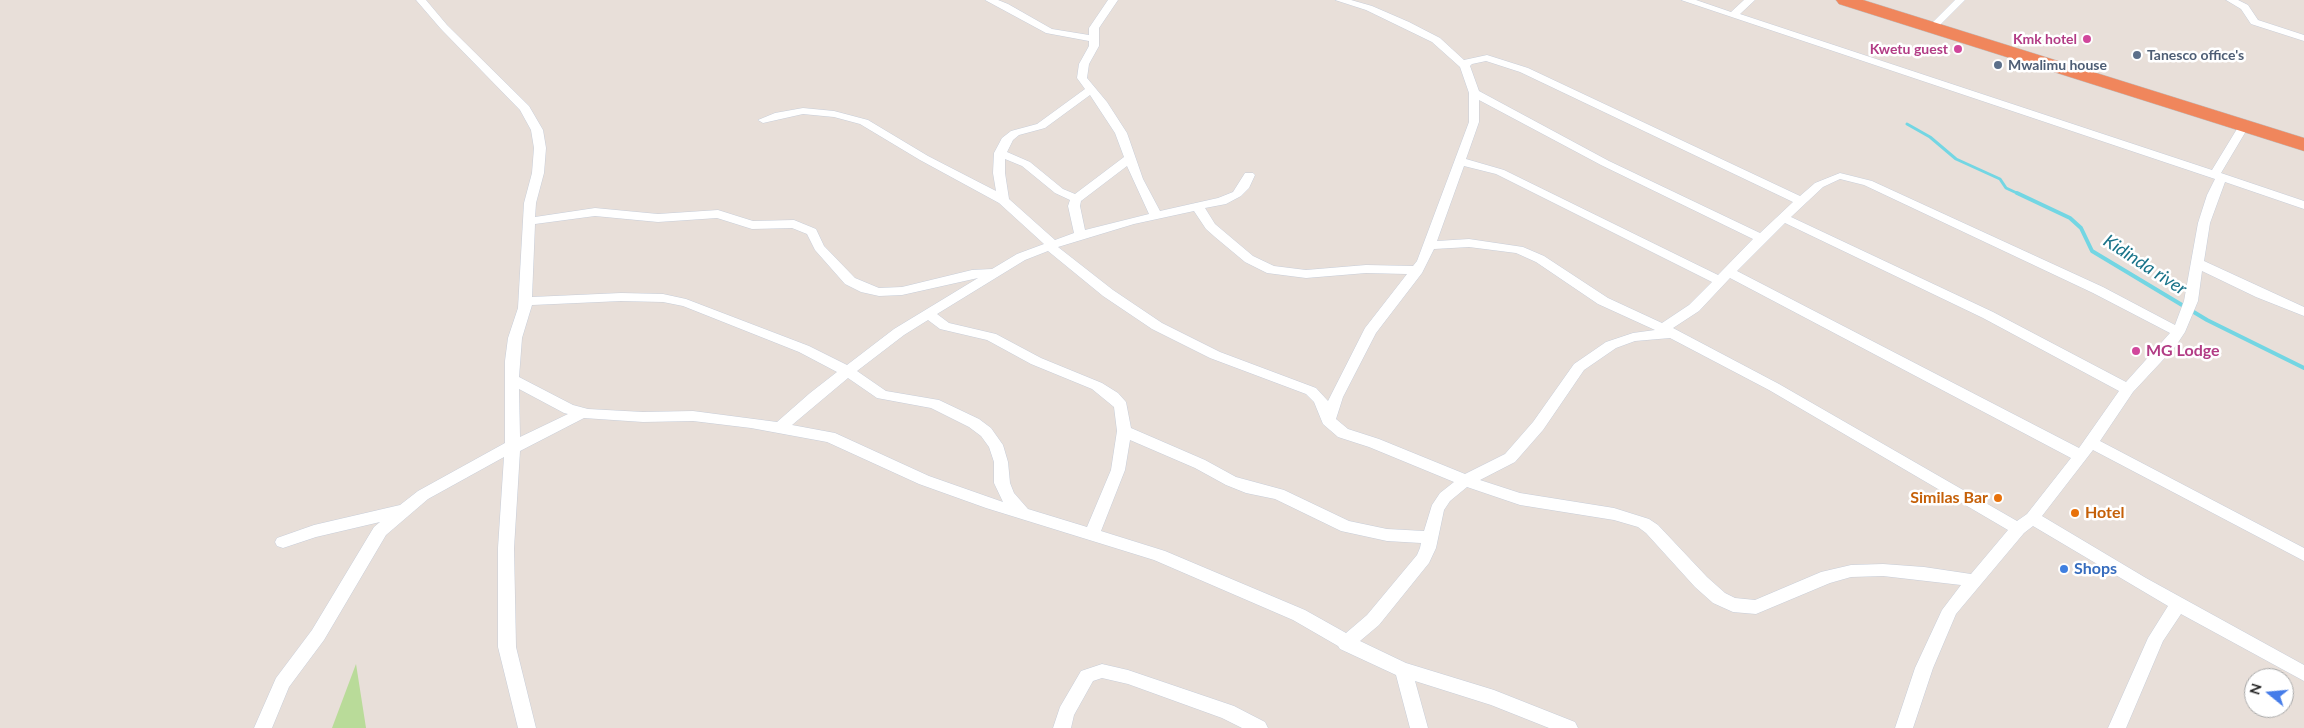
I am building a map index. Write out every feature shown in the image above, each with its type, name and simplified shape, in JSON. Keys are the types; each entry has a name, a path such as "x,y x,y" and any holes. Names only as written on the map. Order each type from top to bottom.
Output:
{"highway":[{"path":"1844,0 2304,145"}],"street":[{"path":"421,0 444,27 525,108 537,130 540,148 538,173 530,203 526,301 515,338 512,447 506,548 507,647 527,728"},
{"path":"990,0 1005,6 1049,31 1095,39"},
{"path":"1113,0 1095,24 1093,31 1094,46 1082,70 1082,78 1103,104 1121,132 1137,179 1156,216"},
{"path":"1328,420 1336,397 1370,331 1418,270 1474,122 1474,93 1465,66 1441,44 1406,24 1369,8 1340,0"},
{"path":"1686,0 2304,205"},
{"path":"1733,15 1750,0"},
{"path":"1932,28 1960,0"},
{"path":"2231,0 2245,6 2254,22 2304,38"},
{"path":"1465,66 1469,61 1482,58 1524,70 1801,201"},
{"path":"1003,200 999,173 1000,153 1008,138 1015,133 1042,126 1066,111 1090,90"},
{"path":"1474,93 1605,163 1761,238"},
{"path":"763,120 779,115 803,112 834,114 864,122 924,158 1003,200 1051,245 1108,293 1157,326 1215,355 1311,391 1320,400 1328,420 1343,433 1374,443 1465,481 1520,499 1614,514 1643,522 1652,529 1701,582 1719,598 1732,605 1756,607 1827,576 1851,571 1883,570 1924,573 1974,581"},
{"path":"1904,728 1924,668 1950,610 2018,529 2032,518 2081,456 2128,389 2153,360 2170,344 2181,327 2191,301 2204,223 2218,176 2244,126"},
{"path":"1000,153 1026,164 1048,180 1059,191 1076,199"},
{"path":"1080,235 1074,206 1076,199 1130,158"},
{"path":"1460,161 1500,172 1724,277 2081,456"},
{"path":"780,428 847,371 899,332 1021,257 1080,235 1222,202 1237,194 1243,188 1249,175"},
{"path":"1346,644 1374,620 1423,558 1437,509 1445,497 1465,481 1510,458 1538,426 1579,367 1597,353 1633,337 1667,330 1694,308 1761,238 1801,201 1819,185 1832,178 1850,177 1860,180 2181,327"},
{"path":"1198,207 1210,226 1219,234 1249,259 1271,270 1306,274 1366,269 1418,270"},
{"path":"530,221 595,212 658,218 718,214 752,225 794,224 812,232 819,248 850,281 866,289 879,292 902,291 972,274 995,272"},
{"path":"1784,218 1988,315 2128,389"},
{"path":"1429,245 1469,243 1519,250 1540,259 1603,301 1667,330 1774,387 2018,529"},
{"path":"2196,262 2260,294 2304,312"},
{"path":"526,301 621,297 663,298 686,303 804,349 847,371 882,395 934,404 974,423 986,432 996,445 1001,462 1002,483 1007,496 1022,513"},
{"path":"928,313 945,326 991,337 1036,360 1097,386 1113,397 1121,406 1124,431 1118,470 1092,534"},
{"path":"513,380 569,408 583,412 643,417 693,416 830,437 924,480 1022,513 1158,555 1299,615 1346,644 1403,670 1494,698 1569,728"},
{"path":"263,728 282,683 318,635 380,531 423,495 461,472 583,412"},
{"path":"1124,431 1200,464 1231,481 1284,496 1324,518 1347,527 1387,535 1430,537"},
{"path":"2090,442 2304,555"},
{"path":"283,542 314,531 404,510"},
{"path":"2032,518 2178,604 2233,632 2304,674"},
{"path":"2117,728 2156,638 2178,604"},
{"path":"1403,670 1418,728"},
{"path":"1062,728 1070,705 1087,676 1102,671 1128,676 1228,712 1259,728"}],"green space":[{"path":"356,664 366,728 332,728"}],"waterway":[{"name":"Kidinda river","path":"1907,124 1930,137 1956,159 2000,179 2006,188 2019,194"},
{"name":"Kidinda river","path":"2017,193 2070,218 2081,228 2092,251 2207,320 2304,368"}],"place":[{"name":"Kmk hotel","path":"2087,39"},
{"name":"Kwetu guest","path":"1958,49"},
{"name":"Tanesco office's","path":"2137,55"},
{"name":"Mwalimu house","path":"1998,65"},
{"name":"MG Lodge","path":"2136,351"},
{"name":"Similas Bar","path":"1998,498"},
{"name":"Hotel","path":"2075,513"},
{"name":"Shops","path":"2064,569"}]}
